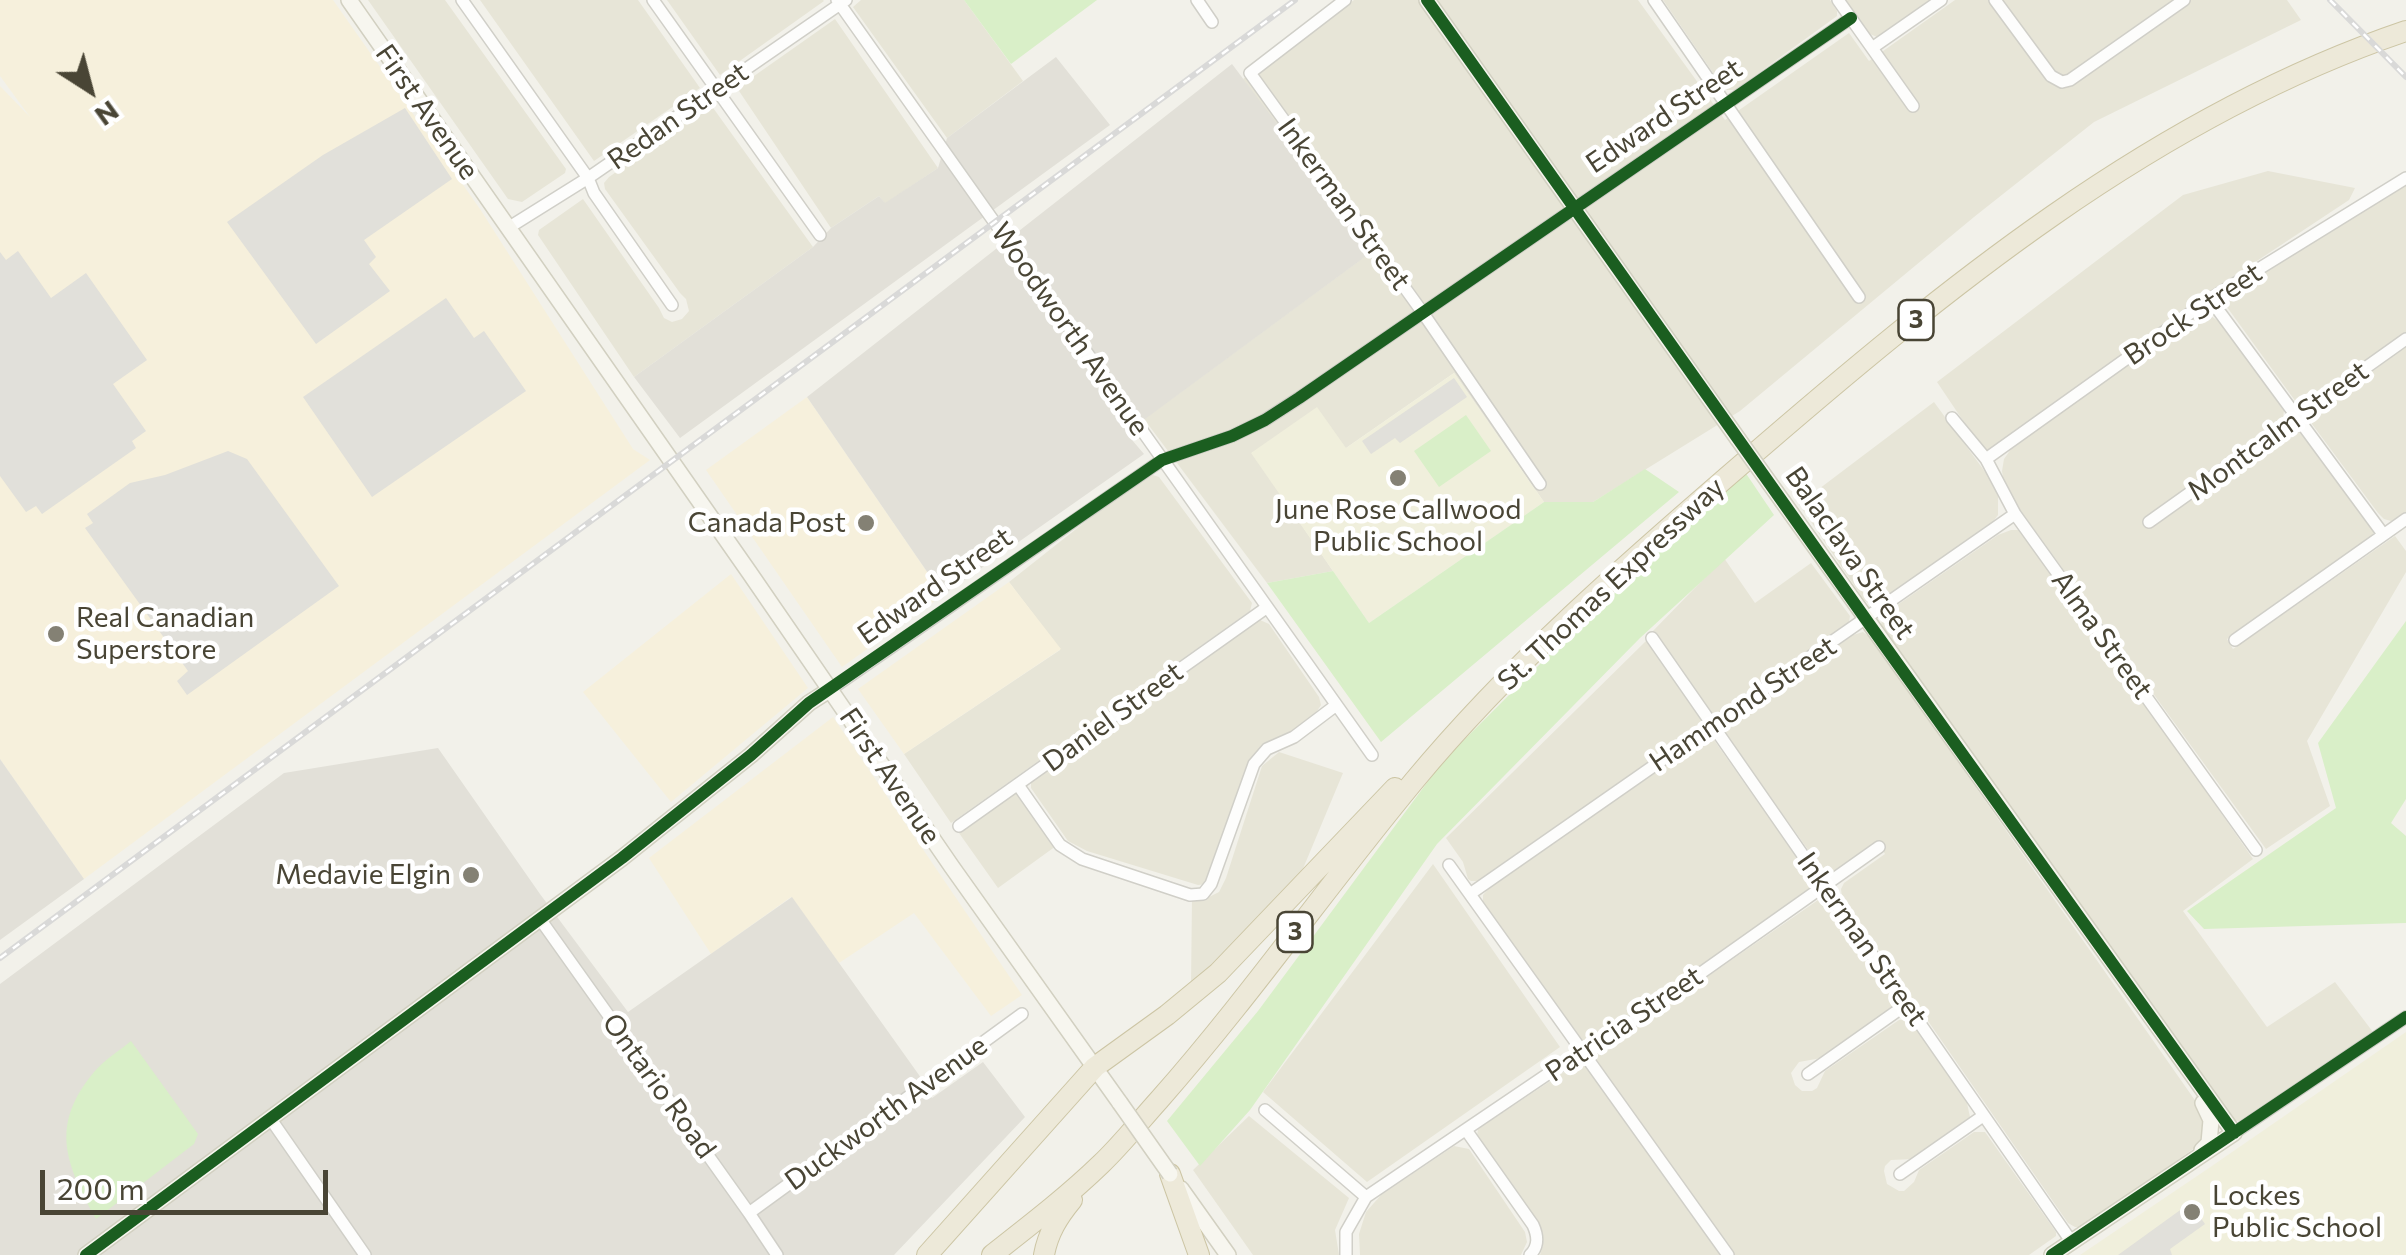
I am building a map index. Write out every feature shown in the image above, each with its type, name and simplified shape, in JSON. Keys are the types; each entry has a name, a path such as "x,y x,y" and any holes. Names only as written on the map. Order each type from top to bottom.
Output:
{"highway":[{"name":"St. Thomas Expressway","path":"992,1255 1101,1164 1190,1065 1414,781 1488,698 1597,592 1799,415 2046,220 2137,158 2216,113 2310,67 2406,30"},
{"path":"927,1255 1095,1068 1167,1016 1218,972 1371,811 1488,698"},
{"path":"1044,1255 1057,1220 1101,1164"},
{"path":"1170,1174 1199,1255"}],"street":[{"name":"First Avenue","path":"349,0 1228,1255"},
{"path":"462,0 672,305"},
{"path":"653,0 820,235"},
{"path":"1196,0 1212,22"},
{"name":"Inkerman Street","path":"1344,0 1250,73 1540,484"},
{"name":"Balaclava Street","path":"1427,0 2234,1134"},
{"path":"1654,0 1860,297"},
{"path":"1838,0 1913,106"},
{"path":"1872,48 1941,0"},
{"path":"1995,0 2051,76 2062,82 2184,0"},
{"name":"Redan Street","path":"508,228 588,178 841,1"},
{"name":"Woodworth Avenue","path":"841,1 1372,756"},
{"name":"Edward Street","path":"86,1255 540,919 751,755 809,702 1162,460 1265,420 1851,18"},
{"name":"Brock Street","path":"1986,459 2210,299 2406,178"},
{"path":"2210,299 2383,534"},
{"name":"Montcalm Street","path":"2149,522 2406,339"},
{"name":"Alma Street","path":"1952,418 1986,459 2016,514 2256,850"},
{"name":"Hammond Street","path":"1470,894 2016,514"},
{"path":"2235,640 2406,519"},
{"name":"Daniel Street","path":"959,826 1266,608"},
{"name":"Inkerman Street","path":"1652,638 2071,1242"},
{"path":"1018,786 1060,845 1082,860 1190,894 1203,894 1212,884 1254,764 1267,749 1294,737 1336,706"},
{"name":"Patricia Street","path":"1366,1197 1568,1061 1585,1055 1879,848"},
{"path":"1450,865 1728,1255"},
{"name":"Ontario Road","path":"540,919 777,1255"},
{"path":"1808,1074 1906,1004"},
{"name":"Duckworth Avenue","path":"750,1213 1022,1014"},
{"path":"2052,1255 2406,1017"},
{"path":"2180,1169 2209,1143 2212,1120 2181,1060"},
{"path":"1265,1110 1366,1197 1346,1232 1346,1255"},
{"path":"1900,1174 1984,1116"},
{"path":"270,1118 366,1255"},
{"path":"1466,1130 1533,1225 1538,1236 1530,1255"}],"shaded area":[{"path":"0,0 333,0 480,209 633,449 650,460 84,879 0,759 0,86 30,117 0,76"},
{"path":"368,0 445,0 566,169 565,173 522,202 508,199"},
{"path":"480,0 638,0 700,88 594,161"},
{"path":"667,0 823,0 824,1 720,75"},
{"path":"861,0 964,0 1023,81 947,138 853,7"},
{"path":"1354,0 1638,0 1725,120 1849,33 1869,61 1955,0 2287,0 2301,20 2094,122 1740,411 1593,502 1544,502 1454,373 1346,448 1252,452 1333,571 1267,583 1144,419 1367,255 1243,79"},
{"path":"1663,0 1830,0 1837,16 1735,90 1727,90"},
{"path":"1845,0 1932,0 1877,37 1870,34"},
{"path":"835,19 938,168 885,204 879,196 831,228 737,88"},
{"path":"1056,57 1110,125 680,438 634,377 813,247 831,228 879,196 885,203 938,168 947,138"},
{"path":"1232,64 1373,251 1126,433 1144,454 943,595 807,397"},
{"path":"711,105 813,247 634,377 538,235 539,230 583,199 664,318 672,322 682,319 689,311 686,299 604,183"},
{"path":"405,108 452,179 364,240 376,257 369,264 390,291 316,344 227,222 323,155"},
{"path":"2268,171 2355,188 2349,200 2207,294 1990,450 1980,446 1937,382 2183,195"},
{"path":"2406,174 2406,337 2312,403 2296,402 2224,303 2224,296"},
{"path":"18,251 51,298 86,273 147,360 113,384 146,431 132,441 136,448 42,514 36,506 26,512 0,476 0,252 6,260"},
{"path":"446,298 474,338 484,331 526,391 372,497 303,397"},
{"path":"2202,315 2221,323 2284,411 2282,423 2144,522 2149,529 2293,428 2302,427 2376,526 2370,541 2227,639 2233,649 2395,536 2406,551 2406,572 2307,741 2330,806 2266,849 2012,499 2002,471 2011,449"},
{"path":"2406,347 2406,516 2391,521 2378,513 2311,418"},
{"name":"June Rose Callwood Public School","path":"1454,373 1544,502 1369,623 1251,453 1317,407 1346,448"},
{"path":"1454,378 1467,397 1400,443 1395,438 1371,454 1362,441"},
{"path":"807,397 943,595 842,667 706,470"},
{"path":"1934,402 1991,480 1998,496 1998,515 1987,530 1871,605 1799,504"},
{"path":"228,451 247,459 339,586 187,695 177,681 188,671 85,528 93,523 87,514 130,483 165,475"},
{"path":"1147,473 1159,477 1252,603 1250,611 951,823 904,754 1060,650 1009,582"},
{"path":"2020,530 2031,539 2253,859 2183,911 2267,1027 2335,982 2376,1036 2251,1121 2233,1121 1881,625 1883,615 1998,535"},
{"path":"1724,558 1755,603 1811,563 1850,616 1849,622 1716,715 1709,712 1652,632"},
{"path":"731,574 808,688 671,802 583,692"},
{"path":"1009,582 1061,649 904,754 858,689"},
{"path":"1260,620 1269,624 1321,705 1315,714 1250,763 1207,884 1198,885 1087,851 1068,841 1031,788 1031,781"},
{"path":"1863,632 1871,638 2206,1116 2203,1142 2083,1227 2068,1223 1842,897 1844,883 1885,854 1879,844 1833,875 1824,872 1726,735 1727,723 1853,635"},
{"path":"1647,640 1704,719 1702,726 1481,881 1468,879 1463,862 1446,838"},
{"path":"833,717 1022,995 991,1016 914,913 839,963 791,897 711,954 649,858"},
{"path":"1706,738 1714,740 1812,879 1812,889 1592,1044 1584,1044 1483,903 1483,895"},
{"path":"438,748 628,1012 792,897 932,1098 983,1062 1025,1117 894,1255 0,1255 0,984 284,773"},
{"path":"1279,752 1343,773 1302,871 1212,971 1191,986 1192,898 1205,899 1219,892 1262,766"},
{"path":"0,759 84,879 0,940"},
{"path":"1018,792 1056,846 998,888 959,833"},
{"path":"1433,864 1560,1047 1367,1182 1263,1092"},
{"path":"1821,898 1831,904 1896,1004 1821,1058 1799,1062 1791,1073 1795,1085 1802,1091 1812,1091 1825,1071 1899,1020 1914,1024 1967,1103 1970,1117 1914,1159 1891,1160 1884,1171 1887,1184 1904,1191 1919,1170 1974,1132 1985,1132 2056,1232 2056,1236 2029,1255 1734,1255 1595,1061 1600,1051"},
{"path":"2406,1032 2406,1255 2080,1255 2209,1168"},
{"path":"1579,1062 1720,1255 1540,1255 1542,1235 1477,1136 1478,1129"},
{"path":"1249,1116 1349,1198 1335,1230 1339,1255 1253,1255 1193,1170"},
{"path":"1454,1146 1469,1149 1525,1232 1527,1242 1521,1255 1360,1255 1359,1234 1366,1212 1381,1195"},
{"path":"2190,1203 2205,1224 2170,1249 2172,1255 2118,1255"}],"green space":[{"path":"964,0 1097,0 1011,64"},
{"path":"1466,415 1491,451 1439,487 1414,451"},
{"path":"1645,469 1679,492 1381,742 1267,583 1333,571 1369,623 1544,502 1593,502"},
{"path":"1745,472 1774,515 1640,638 1437,844 1250,1110 1200,1166 1167,1121 1258,1011 1443,761 1557,647"},
{"path":"2406,621 2406,799 2391,823 2406,836 2406,923 2204,929 2187,911 2336,808 2318,743"},
{"path":"131,1041 198,1134 194,1144 96,1219 70,1163 67,1128 71,1110 94,1072"}],"railway":[{"path":"0,958 1295,0"},
{"path":"2330,0 2406,77"}],"cycle path":[{"path":"1427,0 2234,1133"},
{"path":"86,1255 622,858 751,755 809,703 1162,460 1232,436 1299,398 1851,18"},
{"path":"2052,1255 2406,1017"}],"place":[{"name":"June Rose Callwood Public School","path":"1398,478"},
{"name":"Canada Post","path":"866,523"},
{"name":"Real Canadian Superstore","path":"56,634"},
{"name":"Medavie Elgin","path":"471,875"},
{"name":"Lockes Public School","path":"2192,1212"}]}
